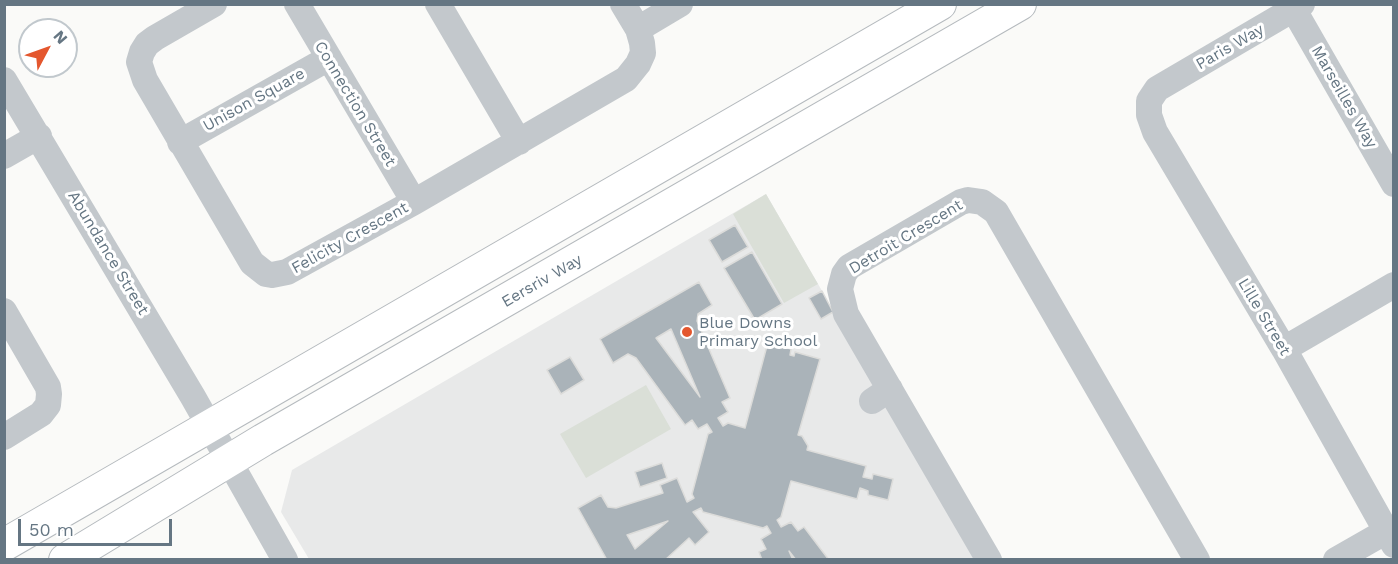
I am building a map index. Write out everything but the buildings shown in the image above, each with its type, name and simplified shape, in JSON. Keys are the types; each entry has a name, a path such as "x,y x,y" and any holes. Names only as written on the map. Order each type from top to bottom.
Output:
{"main road":[{"path":"4,545 940,4"},
{"name":"Eersriv Way","path":"65,560 229,462 1020,4"}],"street":[{"name":"Felicity Crescent","path":"214,4 147,44 140,62 144,80 180,142 252,263 266,274 287,272 414,202 626,79 638,64 643,53 638,29 623,4"},
{"name":"Connection Street","path":"297,4 414,202"},
{"path":"438,4 519,142"},
{"path":"638,29 680,4"},
{"name":"Paris Way","path":"1157,89 1298,7"},
{"name":"Marseilles Way","path":"1298,7 1394,184"},
{"name":"Unison Square","path":"180,142 328,58"},
{"name":"Abundance Street","path":"4,80 209,426 285,560"},
{"name":"Lille Street","path":"1157,89 1149,101 1155,132 1284,350 1389,538"},
{"path":"4,156 39,136"},
{"name":"Detroit Crescent","path":"989,560 881,395 846,314 840,289 844,274 849,267 961,202 975,200 988,204 996,212 1197,560"},
{"path":"1284,350 1394,285"},
{"path":"4,311 48,387 49,394 48,405 41,414 4,437"},
{"path":"1336,560 1389,538"}],"shaded area":[{"name":"Blue Downs Primary School","path":"766,194 977,559 309,559 281,512 292,470"},
{"path":"766,194 818,284 784,303 733,214"},
{"path":"646,385 671,429 586,478 560,434"}],"place":[{"name":"Blue Downs Primary School","path":"687,332"}]}
